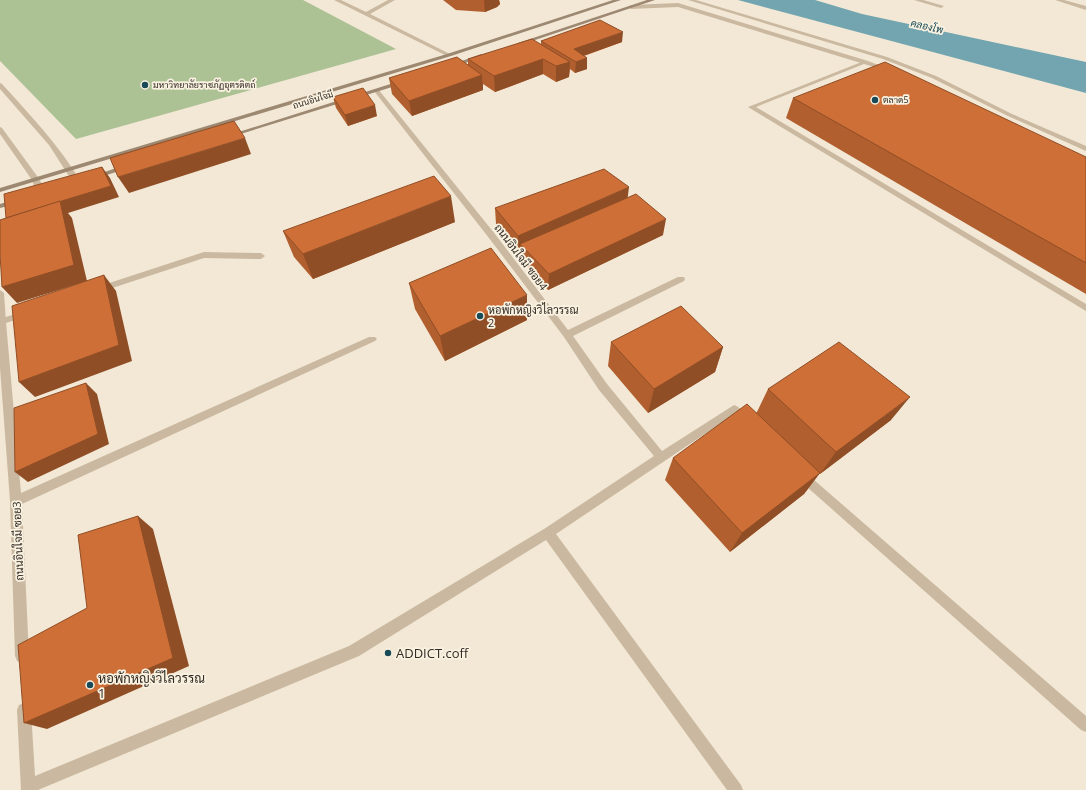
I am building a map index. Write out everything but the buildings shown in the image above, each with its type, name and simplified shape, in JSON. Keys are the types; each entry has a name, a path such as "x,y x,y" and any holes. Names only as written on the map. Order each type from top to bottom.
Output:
{"main road":[{"name":"ถนนอินใจมี","path":"0,190 449,55 618,0"},
{"path":"511,46 652,0"},
{"path":"444,68 488,54"},
{"name":"ถนนอินใจมี","path":"219,139 414,78"},
{"path":"70,185 137,164"},
{"path":"0,206 37,194"}],"street":[{"path":"337,0 449,55"},
{"path":"366,14 392,0"},
{"path":"671,0 678,5 866,62 893,72"},
{"path":"691,0 885,58 934,77 1010,115 1086,149"},
{"path":"917,0 942,6"},
{"path":"1058,0 1086,8"},
{"path":"631,7 678,5"},
{"path":"866,62 751,107 1086,308"},
{"path":"0,85 46,137 77,182"},
{"name":"ถนนอินใจมี ซอย4","path":"376,90 495,235 603,387 661,457"},
{"path":"0,129 36,180 37,194"},
{"path":"91,292 204,255 261,256"},
{"path":"567,336 681,279"},
{"name":"ถนนอินใจมี ซอย3","path":"0,293 1,322 16,501 23,668"},
{"path":"1,322 31,312"},
{"path":"16,501 372,339"},
{"path":"24,700 28,789 354,651 548,533 734,409 754,429"},
{"path":"795,470 821,495 1086,725"},
{"path":"548,533 736,790"}],"green space":[{"name":"มหาวิทยาลัยราชภัฏอุตรดิตถ์","path":"0,0 303,0 396,49 76,139 0,61"}],"water":[{"path":"738,0 815,0 862,14 1086,62 1086,93"}],"place":[{"name":"มหาวิทยาลัยราชภัฏอุตรดิตถ์","path":"145,85"},
{"name":"ตลาด5","path":"875,100"},
{"name":"หอพักหญิงวิไลวรรณ 2","path":"480,316"},
{"name":"ADDICT.coff","path":"388,653"},
{"name":"หอพักหญิงวิไลวรรณ 1","path":"90,685"}],"water label":[{"name":"คลองโพ","path":"927,26"}]}
